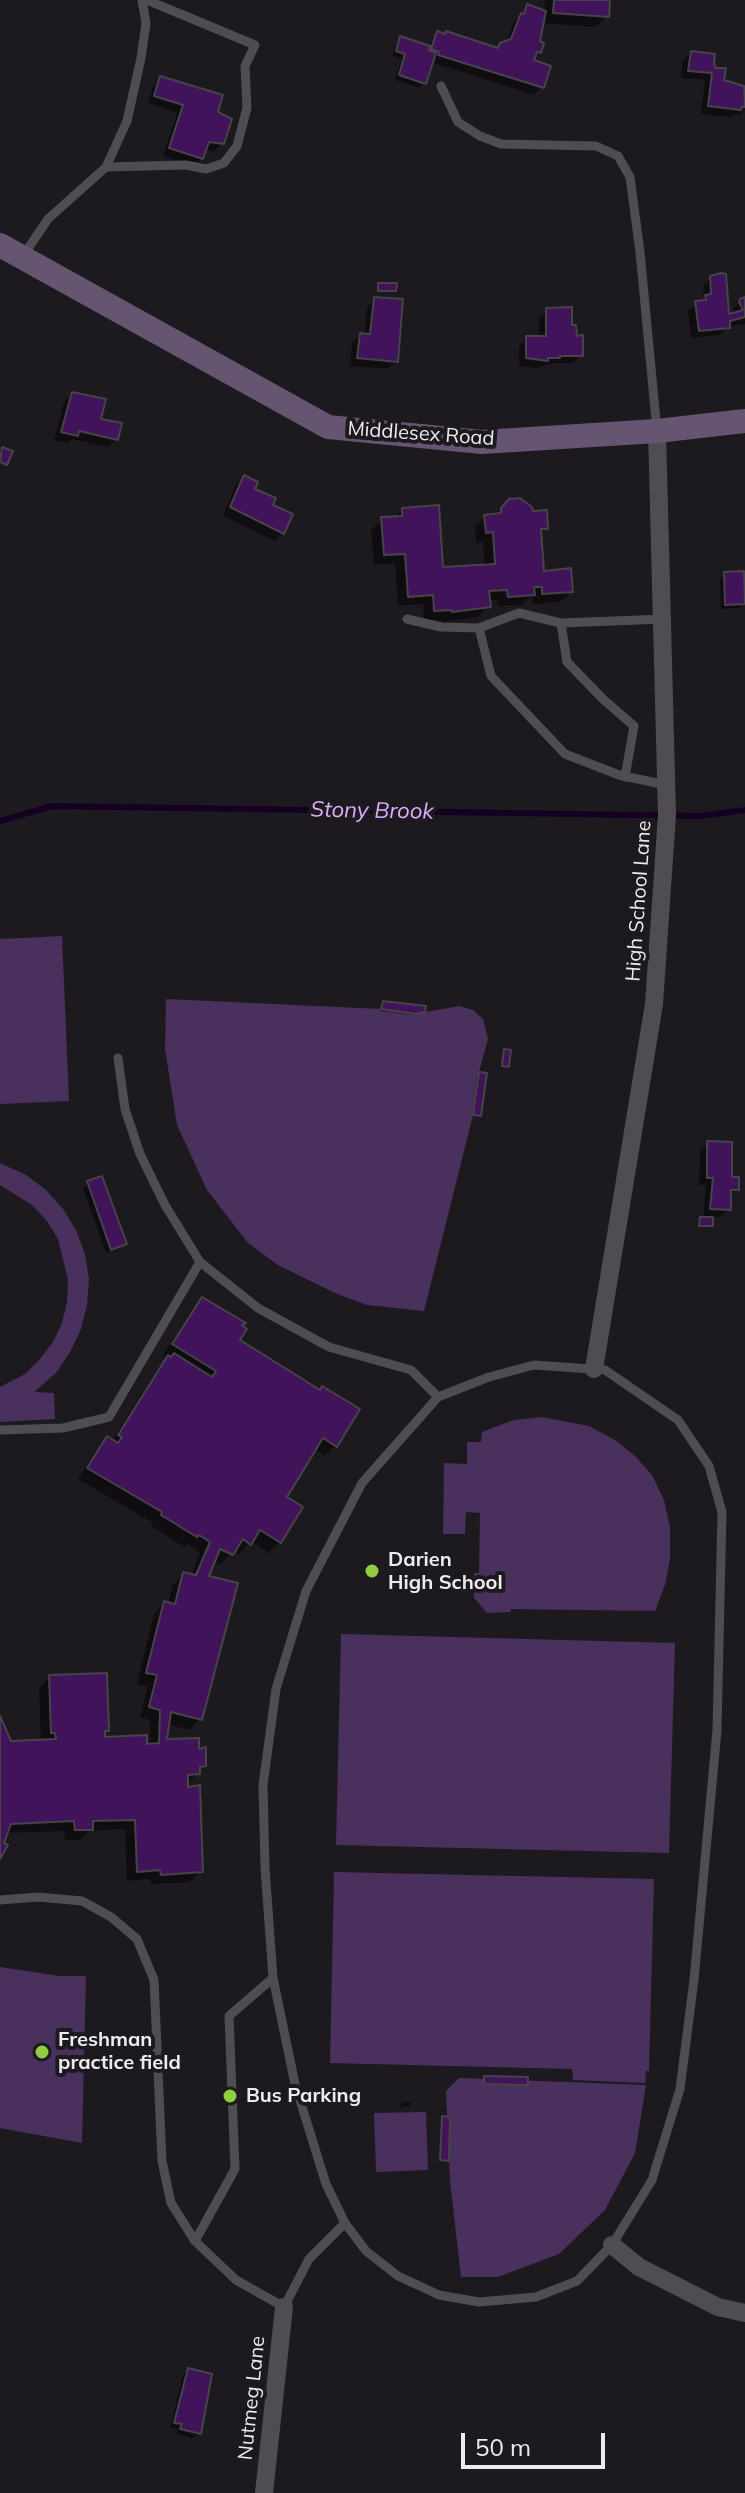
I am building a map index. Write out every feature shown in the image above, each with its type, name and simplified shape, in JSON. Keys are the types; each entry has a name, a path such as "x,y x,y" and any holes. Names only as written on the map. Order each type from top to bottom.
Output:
{"main road":[{"name":"Middlesex Road","path":"0,245 328,427 482,442 657,431 745,421"}],"street":[{"name":"High School Lane","path":"594,1369 654,1004 667,815 657,431"},
{"path":"612,2245 648,2271 718,2307 745,2313"},
{"name":"Nutmeg Lane","path":"264,2493 284,2307"}],"lane":[{"path":"22,257 48,219 106,167 127,121 146,23 144,0 255,45 245,66 247,108 237,146 224,163 206,169 186,165 106,167"},
{"path":"441,86 458,122 480,136 501,144 596,146 618,156 630,177 657,431"},
{"path":"407,619 441,627 479,628 519,613 561,623 664,619"},
{"path":"561,623 567,662 634,726 625,777"},
{"path":"479,628 491,676 565,754 625,777 666,785"},
{"path":"118,1058 125,1109 140,1154 165,1205 200,1262 258,1308 329,1347 411,1370 438,1397"},
{"path":"0,1430 63,1428 109,1417 200,1262"},
{"path":"534,1365 594,1369 605,1370 678,1420 709,1466 722,1512 717,1730 694,1980 680,2089 652,2180 612,2245 577,2281 536,2297 479,2302 439,2295 398,2276 366,2251 345,2223 326,2184 295,2084 273,1978 263,1785 276,1689 306,1591 362,1483 438,1397 489,1377 534,1365"},
{"path":"0,1900 38,1897 82,1901 111,1917 137,1939 154,1980 162,2161 171,2203 195,2241 236,2280 284,2307 309,2259 345,2223"},
{"path":"195,2241 235,2169 229,2016 273,1978"}],"shaded area":[{"path":"62,936 69,1101 0,1104 0,939"},
{"path":"166,999 381,1009 415,1014 459,1006 473,1010 483,1019 488,1039 479,1072 473,1115 424,1311 367,1305 335,1293 278,1265 248,1243 207,1190 177,1125 165,1049"},
{"path":"0,1163 26,1175 46,1190 76,1230 85,1254 89,1279 81,1329 56,1373 34,1392 54,1393 55,1419 0,1422 0,1387 25,1374 53,1342 62,1323 68,1280 58,1239 32,1205 0,1185"},
{"path":"542,1417 589,1426 615,1440 652,1475 664,1500 670,1527 670,1559 665,1585 655,1611 511,1609 510,1612 487,1613 474,1598 474,1573 479,1573 480,1513 466,1512 465,1534 443,1534 444,1463 467,1464 467,1442 481,1442 482,1432 514,1420"},
{"path":"341,1634 675,1643 669,1853 336,1845"},
{"path":"334,1872 654,1879 649,2071 646,2071 645,2083 573,2080 572,2069 330,2063"},
{"name":"Freshman practice field","path":"0,1967 60,1976 86,1976 82,2143 0,2128"},
{"path":"459,2078 646,2085 635,2153 605,2210 559,2254 498,2277 461,2277 450,2181 446,2091"},
{"path":"426,2112 428,2170 376,2172 374,2113"}],"building":[{"path":"554,0 610,0 609,17 553,13"},
{"path":"527,4 546,11 540,41 544,43 541,53 537,52 534,60 551,66 544,88 438,55 439,52 431,49 437,31 445,34 446,31 498,48 500,43 511,39"},
{"path":"400,36 430,46 429,50 436,53 426,84 399,75 405,54 396,51"},
{"path":"691,51 715,54 716,68 726,68 724,80 744,86 745,107 741,110 708,106 712,73 688,71"},
{"path":"160,76 223,95 218,112 232,119 224,144 209,142 203,159 169,148 183,105 154,96"},
{"path":"726,274 729,314 743,310 739,302 745,297 745,317 730,321 730,328 699,331 695,301 706,300 705,295 711,294 710,276"},
{"path":"378,283 397,283 396,291 378,291"},
{"path":"374,297 403,299 398,362 357,358 360,333 370,334"},
{"path":"572,307 572,325 576,325 577,336 583,335 583,356 560,356 548,358 548,361 526,358 526,336 546,336 546,308"},
{"path":"72,392 106,399 101,419 122,423 118,440 79,431 78,436 61,432"},
{"path":"2,447 13,451 7,465 0,462"},
{"path":"244,475 258,482 255,489 276,498 273,505 293,514 284,534 230,507"},
{"path":"520,498 533,511 547,510 548,529 541,529 544,571 571,568 573,592 542,594 542,587 534,587 535,595 508,597 507,590 489,591 491,607 452,612 434,611 433,595 408,597 405,554 384,555 381,517 402,516 402,508 439,505 443,567 495,564 493,532 486,533 484,515 501,513 501,508 509,499"},
{"path":"744,571 745,604 725,605 724,572"},
{"path":"383,1001 426,1006 425,1012 415,1014 381,1009"},
{"path":"504,1049 511,1050 509,1067 502,1066"},
{"path":"479,1072 487,1073 481,1116 473,1115"},
{"path":"707,1141 732,1142 732,1177 739,1177 739,1190 731,1190 731,1210 710,1209 713,1178 707,1178"},
{"path":"102,1176 127,1244 111,1250 87,1181"},
{"path":"700,1217 713,1217 713,1226 699,1226"},
{"path":"202,1297 246,1323 242,1325 247,1329 240,1340 320,1390 322,1386 360,1409 337,1447 323,1438 287,1497 303,1507 281,1543 260,1530 251,1545 243,1539 233,1555 220,1549 209,1576 238,1583 202,1720 171,1712 167,1739 199,1738 199,1749 206,1747 206,1766 200,1767 200,1774 188,1775 188,1787 200,1785 203,1872 161,1875 160,1870 137,1872 135,1820 93,1821 93,1830 75,1830 74,1821 11,1824 4,1843 8,1845 0,1859 0,1716 11,1741 56,1739 55,1733 51,1733 49,1675 107,1673 109,1731 105,1731 105,1737 147,1735 147,1744 159,1743 160,1710 149,1707 157,1675 146,1673 164,1601 175,1604 183,1572 196,1575 210,1542 199,1535 197,1537 161,1515 162,1512 87,1468 107,1436 118,1443 122,1437 118,1435 168,1355 171,1357 174,1353 212,1377 216,1371 172,1344"},
{"path":"484,2076 528,2077 528,2085 484,2084"},
{"path":"442,2116 450,2117 449,2161 440,2160"},
{"path":"188,2368 212,2374 201,2434 180,2429 182,2424 174,2423"}],"waterway":[{"name":"Stony Brook","path":"0,821 52,806 701,816 745,810"}],"place":[{"name":"Darien High School","path":"372,1571"},
{"name":"Freshman practice field","path":"42,2052"},
{"name":"Bus Parking","path":"230,2096"}]}
